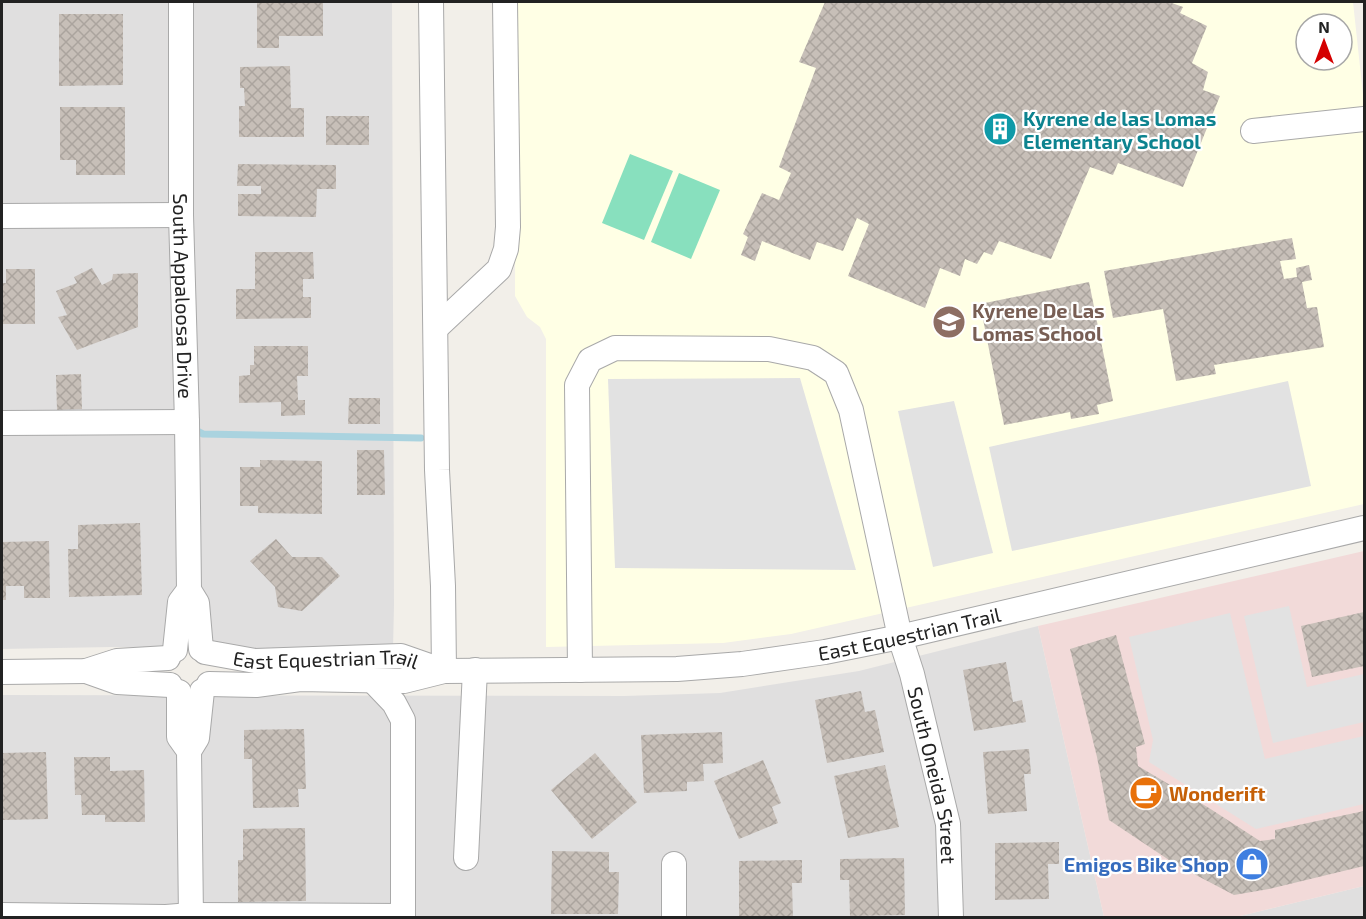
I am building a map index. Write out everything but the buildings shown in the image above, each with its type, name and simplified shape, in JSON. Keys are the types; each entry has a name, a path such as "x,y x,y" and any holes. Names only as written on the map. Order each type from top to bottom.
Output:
{"street":[{"name":"South Appaloosa Drive","path":"181,2 181,215 189,590 197,603 203,650"},
{"path":"431,2 437,470 443,586 444,671"},
{"path":"436,328 498,269 506,249 508,227 505,2"},
{"path":"1253,131 1365,119"},
{"path":"2,216 181,215"},
{"name":"South Oneida Street","path":"580,670 577,385 590,360 615,348 769,349 813,358 836,373 851,410 900,638 912,674 948,824 951,918"},
{"path":"2,423 187,422"},
{"name":"East Equestrian Trail","path":"206,687 256,685 300,679 404,681 444,671 677,669 742,664 900,638 1365,528"},
{"name":"South Appaloosa Drive","path":"171,654 180,602 189,590"},
{"path":"2,672 86,671 117,661 171,654 188,646 203,650 210,657 214,671 206,687 197,738 189,751 191,916"},
{"name":"East Equestrian Trail","path":"203,650 255,661 401,656 444,671"},
{"path":"171,654 164,672 174,689 179,736 189,751"},
{"path":"466,858 475,670"},
{"path":"86,671 117,682 174,689 194,694 206,687"},
{"path":"2,915 403,917 403,720 394,703 373,681"},
{"path":"674,864 674,918"}],"shaded area":[{"path":"2,2 392,2 393,649 111,647 2,649"},
{"name":"Kyrene De Las Lomas School","path":"516,2 1353,2 1364,104 1364,504 791,634 723,643 546,647 546,339 540,327 527,317 515,296"},
{"path":"800,378 856,570 615,568 608,379"},
{"path":"1288,381 1311,486 1012,551 989,447"},
{"path":"954,401 993,553 933,567 898,411"},
{"path":"1364,551 1364,886 1236,917 1104,917 1038,626"},
{"path":"1289,606 1307,687 1364,674 1364,722 1273,743 1244,616"},
{"path":"1230,613 1265,759 1364,736 1364,804 1256,829 1149,762 1153,740 1129,637"},
{"path":"1038,626 1104,917 2,918 2,695 624,696 720,693 859,671"},
{"path":"1364,886 1364,917 1236,917"}],"green space":[{"path":"630,154 673,171 644,240 602,223"},
{"path":"679,173 720,190 691,259 651,242"}],"waterway":[{"path":"191,428 203,434 421,438"}],"place":[{"name":"Kyrene de las Lomas Elementary School","path":"1000,129"},
{"name":"Kyrene De Las Lomas School","path":"949,322"},
{"name":"Wonderift","path":"1146,793"},
{"name":"Emigos Bike Shop","path":"1252,864"}]}
